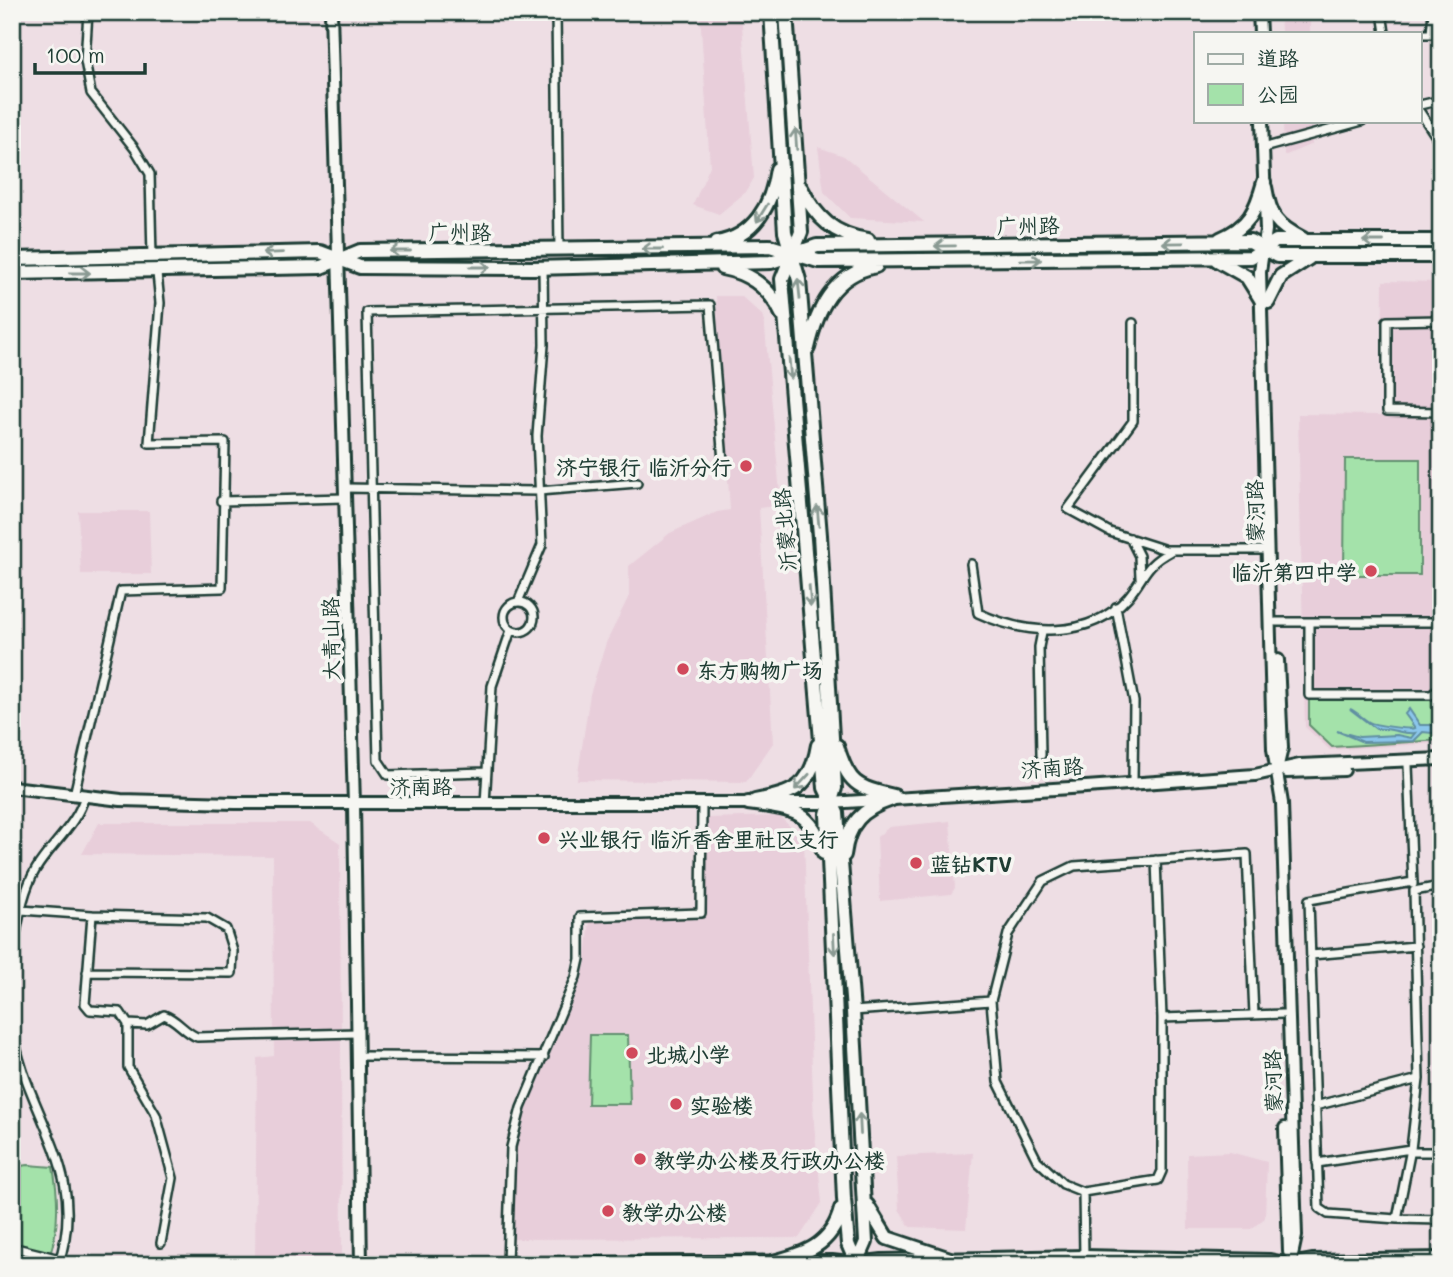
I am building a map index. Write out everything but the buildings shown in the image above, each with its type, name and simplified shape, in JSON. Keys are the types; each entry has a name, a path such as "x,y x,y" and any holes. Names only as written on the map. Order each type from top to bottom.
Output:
{"main road":[{"name":"沂蒙北路","path":"771,12 785,232 799,280 826,726"},
{"name":"沂蒙北路","path":"786,12 800,185 801,232 782,279 826,726 835,788 827,814 853,1011 866,1242 857,1264"},
{"path":"681,248 723,242 759,221 769,201 780,148"},
{"path":"1264,182 1269,212 1279,224 1307,241"},
{"path":"1214,242 1246,225 1255,212 1264,182"},
{"path":"800,185 810,206 824,223 847,237 903,246"},
{"name":"广州路","path":"12,257 152,257 320,252 360,267 543,267 771,262 817,246 1250,241 1277,256 1441,256"},
{"name":"广州路","path":"12,275 321,267 360,251 770,246 818,261 901,262 1251,257 1276,241 1441,241"},
{"path":"1210,258 1235,267 1247,276 1265,301 1282,276 1311,256"},
{"path":"805,359 822,304 839,284 848,275 865,268 901,262"},
{"path":"683,264 725,268 745,275 763,286 777,303 785,322"},
{"path":"826,726 845,771 855,784 867,791 893,798"},
{"path":"748,803 790,793 803,783 813,764 826,726"},
{"path":"835,876 857,817 871,806 893,798"},
{"path":"748,803 787,809 807,818 818,832 835,876"},
{"name":"沂蒙北路","path":"835,876 844,1199 848,1244 857,1264"},
{"path":"863,1189 868,1208 887,1238 953,1260"},
{"path":"773,1262 805,1254 827,1238 838,1222 844,1199"}],"street":[{"path":"88,12 85,61 91,93 135,149 150,174 152,257"},
{"name":"大青山路","path":"331,12 354,804 361,1265"},
{"path":"556,12 559,250"},
{"path":"1259,12 1260,32"},
{"path":"1382,12 1385,32"},
{"path":"1422,34 1431,34 1433,12"},
{"path":"1422,105 1441,100"},
{"path":"1422,114 1441,144"},
{"name":"蒙河路","path":"1262,122 1263,250 1282,748 1276,771 1290,1264"},
{"path":"1263,148 1358,122"},
{"path":"485,804 492,685 511,630 505,615 508,607 518,602 542,545 537,436 544,345 543,267"},
{"path":"12,954 21,910 35,870 82,808 80,795 121,591 222,588 221,501 225,442 149,443 160,303 157,273"},
{"name":"蒙河路","path":"1265,301 1273,749 1282,803 1295,1222 1290,1264"},
{"path":"486,772 388,775 378,760 367,312 710,306 723,461"},
{"path":"1441,320 1387,321 1387,411 1441,412"},
{"path":"1133,323 1133,421 1068,509 1110,532 1173,550 1268,550"},
{"path":"221,501 371,489 539,491 637,483"},
{"path":"1130,538 1139,556 1140,578"},
{"path":"971,565 978,613 1000,623 1042,632 1103,618 1128,597 1153,561 1173,550"},
{"path":"511,630 526,631 533,622 531,608 518,602"},
{"path":"1116,607 1134,702 1133,780"},
{"path":"1276,622 1441,622"},
{"path":"1309,622 1309,695 1431,695 1441,688"},
{"path":"1041,755 1039,647 1042,632"},
{"name":"济南路","path":"12,787 121,800 354,804 830,803 1133,780 1276,771 1300,773 1441,761"},
{"name":"济南路","path":"893,798 1209,778 1276,771 1300,765 1441,761"},
{"path":"1397,1219 1411,1151 1419,1079 1408,765"},
{"path":"507,1264 511,1147 522,1108 576,977 580,959 580,917 701,912 702,803"},
{"path":"1156,860 1162,1018 1162,1171 1158,1180 1083,1192 1063,1184 1037,1160 998,1082 991,1001 1008,934 1042,881 1074,866 1156,860 1247,854 1254,1015"},
{"path":"1413,882 1309,900 1319,1208 1328,1214 1441,1220"},
{"path":"1414,891 1441,886"},
{"path":"21,910 207,918 226,929 233,951 232,973 88,972"},
{"path":"92,915 85,1004 90,1010 120,1012 128,1024 128,1067 156,1115 173,1178 161,1243"},
{"path":"1311,955 1416,946"},
{"path":"853,1011 991,1001"},
{"path":"1162,1018 1283,1014"},
{"path":"128,1024 147,1025 164,1015 176,1019 186,1033 197,1037 357,1033"},
{"path":"12,1023 16,1064 57,1149 65,1178 68,1204 59,1262 12,1247"},
{"path":"358,1056 544,1057"},
{"path":"1315,1105 1419,1079"},
{"path":"1317,1163 1411,1151 1441,1152"},
{"path":"1083,1192 1084,1256"},
{"path":"369,1265 773,1262 857,1264 882,1260 1084,1256 1270,1260 1290,1264 1312,1260 1441,1258"}],"shaded area":[{"path":"700,12 741,12 754,178 746,192 719,214 693,205 710,166"},
{"path":"1280,12 1310,12 1310,32 1281,32"},
{"path":"1283,122 1312,122 1312,144 1284,156"},
{"path":"818,147 844,156 924,222 850,218 824,192"},
{"name":"临沂第四中学","path":"1383,281 1441,282 1441,743 1330,750 1305,727 1298,414 1382,415"},
{"name":"东方购物广场","path":"716,296 741,296 764,317 781,505 759,508 773,743 746,782 577,780 590,694 606,643 629,596 629,566 670,533 717,512 730,510"},
{"path":"78,511 149,511 151,574 81,574"},
{"path":"779,816 804,840 814,1124 822,1203 799,1238 511,1239 511,1176 522,1120 585,967 590,920 705,916 706,818"},
{"path":"950,821 955,888 951,894 880,901 877,837 889,827"},
{"path":"99,823 310,823 340,843 342,1265 255,1265 257,1058 274,1056 273,856 82,854"},
{"path":"1230,1152 1267,1162 1265,1218 1251,1229 1188,1229 1187,1154"},
{"path":"973,1153 966,1229 910,1227 899,1209 896,1156"}],"green space":[{"path":"1345,459 1420,459 1420,575 1344,575"},
{"path":"1441,694 1441,740 1332,747 1309,725 1309,700 1435,699"},
{"path":"590,1035 628,1035 630,1104 588,1104"},
{"path":"13,1167 53,1167 57,1216 54,1241 46,1265 12,1265"}],"water":[{"path":"1350,709 1372,723 1415,728 1405,714 1409,709 1420,725 1441,725 1441,734 1423,732 1414,741 1363,742 1337,731 1359,737 1397,735 1411,738 1415,733 1376,729"}],"place":[{"name":"济宁银行 临沂分行","path":"746,466"},
{"name":"临沂第四中学","path":"1371,571"},
{"name":"东方购物广场","path":"683,669"},
{"name":"兴业银行 临沂香舍里社区支行","path":"544,838"},
{"name":"蓝钻KTV","path":"916,863"},
{"name":"北城小学","path":"632,1053"},
{"name":"实验楼","path":"676,1104"},
{"name":"教学办公楼及行政办公楼","path":"640,1159"},
{"name":"教学办公楼","path":"608,1211"}]}
